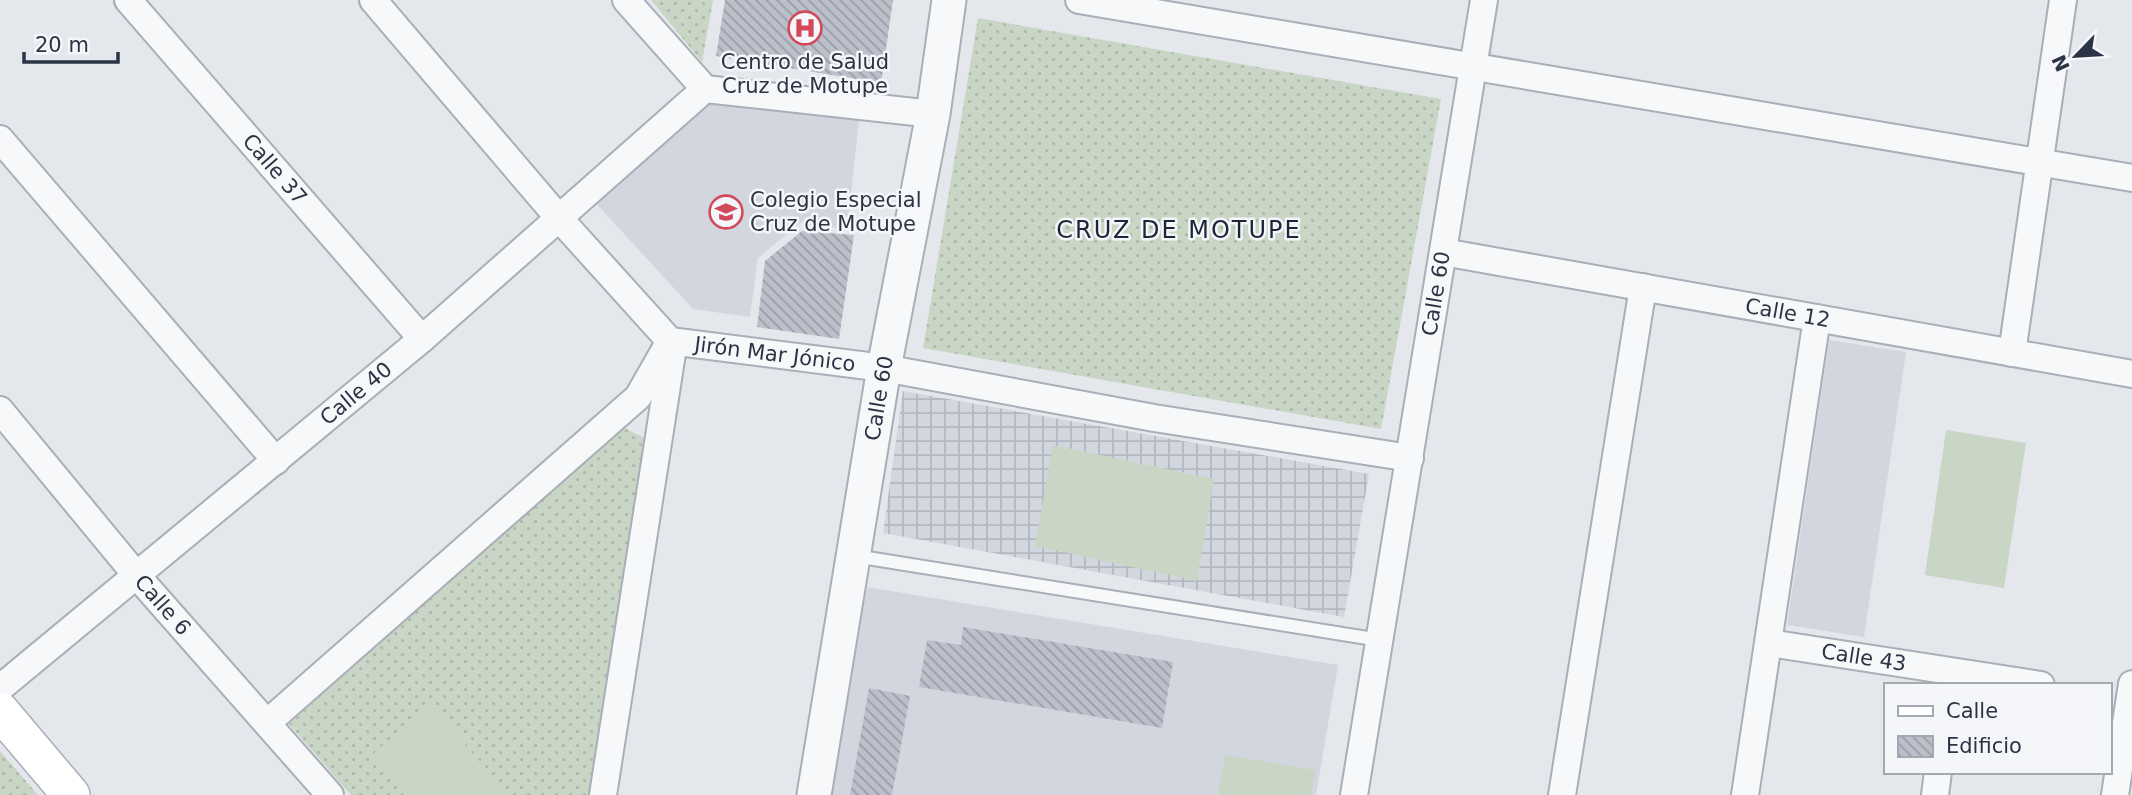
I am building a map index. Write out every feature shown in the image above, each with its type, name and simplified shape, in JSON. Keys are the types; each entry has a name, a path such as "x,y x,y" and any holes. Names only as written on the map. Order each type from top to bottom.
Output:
{"main road":[{"path":"0,711 71,795"}],"street":[{"name":"Calle 37","path":"128,0 422,339"},
{"name":"Jirón Mar Jónico","path":"373,0 558,217 672,341 884,368 1154,418 1410,458"},
{"path":"626,0 705,89 933,114"},
{"name":"Calle 60","path":"814,795 884,368 933,114 949,0"},
{"path":"1079,0 2132,178"},
{"name":"Calle 60","path":"1354,795 1483,0"},
{"path":"2012,353 2063,0"},
{"name":"Calle 40","path":"0,688 422,339 705,89"},
{"path":"0,139 276,460"},
{"name":"Calle 12","path":"1443,252 2132,374"},
{"path":"1562,795 1643,287"},
{"path":"1745,795 1817,318"},
{"path":"268,723 638,397 672,341"},
{"path":"603,795 672,341"},
{"name":"Calle 6","path":"0,410 136,576 330,795"},
{"name":"Calle 43","path":"1769,643 1954,678 2015,683"},
{"path":"2115,795 2124,693"},
{"path":"1934,795 1938,774"}],"lane":[{"path":"854,556 1380,640"}],"shaded area":[{"name":"Colegio Especial Cruz de Motupe","path":"706,96 859,120 847,230 801,222 758,258 750,317 693,309 594,201"},
{"path":"1829,340 1906,352 1864,637 1787,625"},
{"path":"903,391 1369,474 1344,617 883,533"},
{"path":"867,587 1338,665 1316,795 832,795"}],"green space":[{"path":"651,0 713,0 702,62"},
{"path":"978,18 1441,99 1381,429 923,348"},
{"path":"621,426 660,446 603,795 351,795 289,724"},
{"path":"1946,430 2026,443 2004,588 1925,575"},
{"path":"1053,445 1214,479 1197,581 1035,546"},
{"path":"430,704 509,795 404,795 371,756"},
{"path":"0,751 38,795 0,795"},
{"path":"1225,755 1315,770 1311,795 1218,795"}],"building":[{"name":"Centro de Salud Cruz de Motupe","path":"725,0 893,0 881,83 716,56"},
{"path":"802,231 854,235 839,339 757,327 765,261"},
{"path":"963,627 1173,662 1162,728 919,687 927,640 961,645"},
{"path":"869,688 910,696 892,795 850,795"}],"place":[{"name":"Centro de Salud Cruz de Motupe","path":"805,28"},
{"name":"Colegio Especial Cruz de Motupe","path":"726,212"}],"district":[{"name":"CRUZ DE MOTUPE","path":"1179,230"}]}
